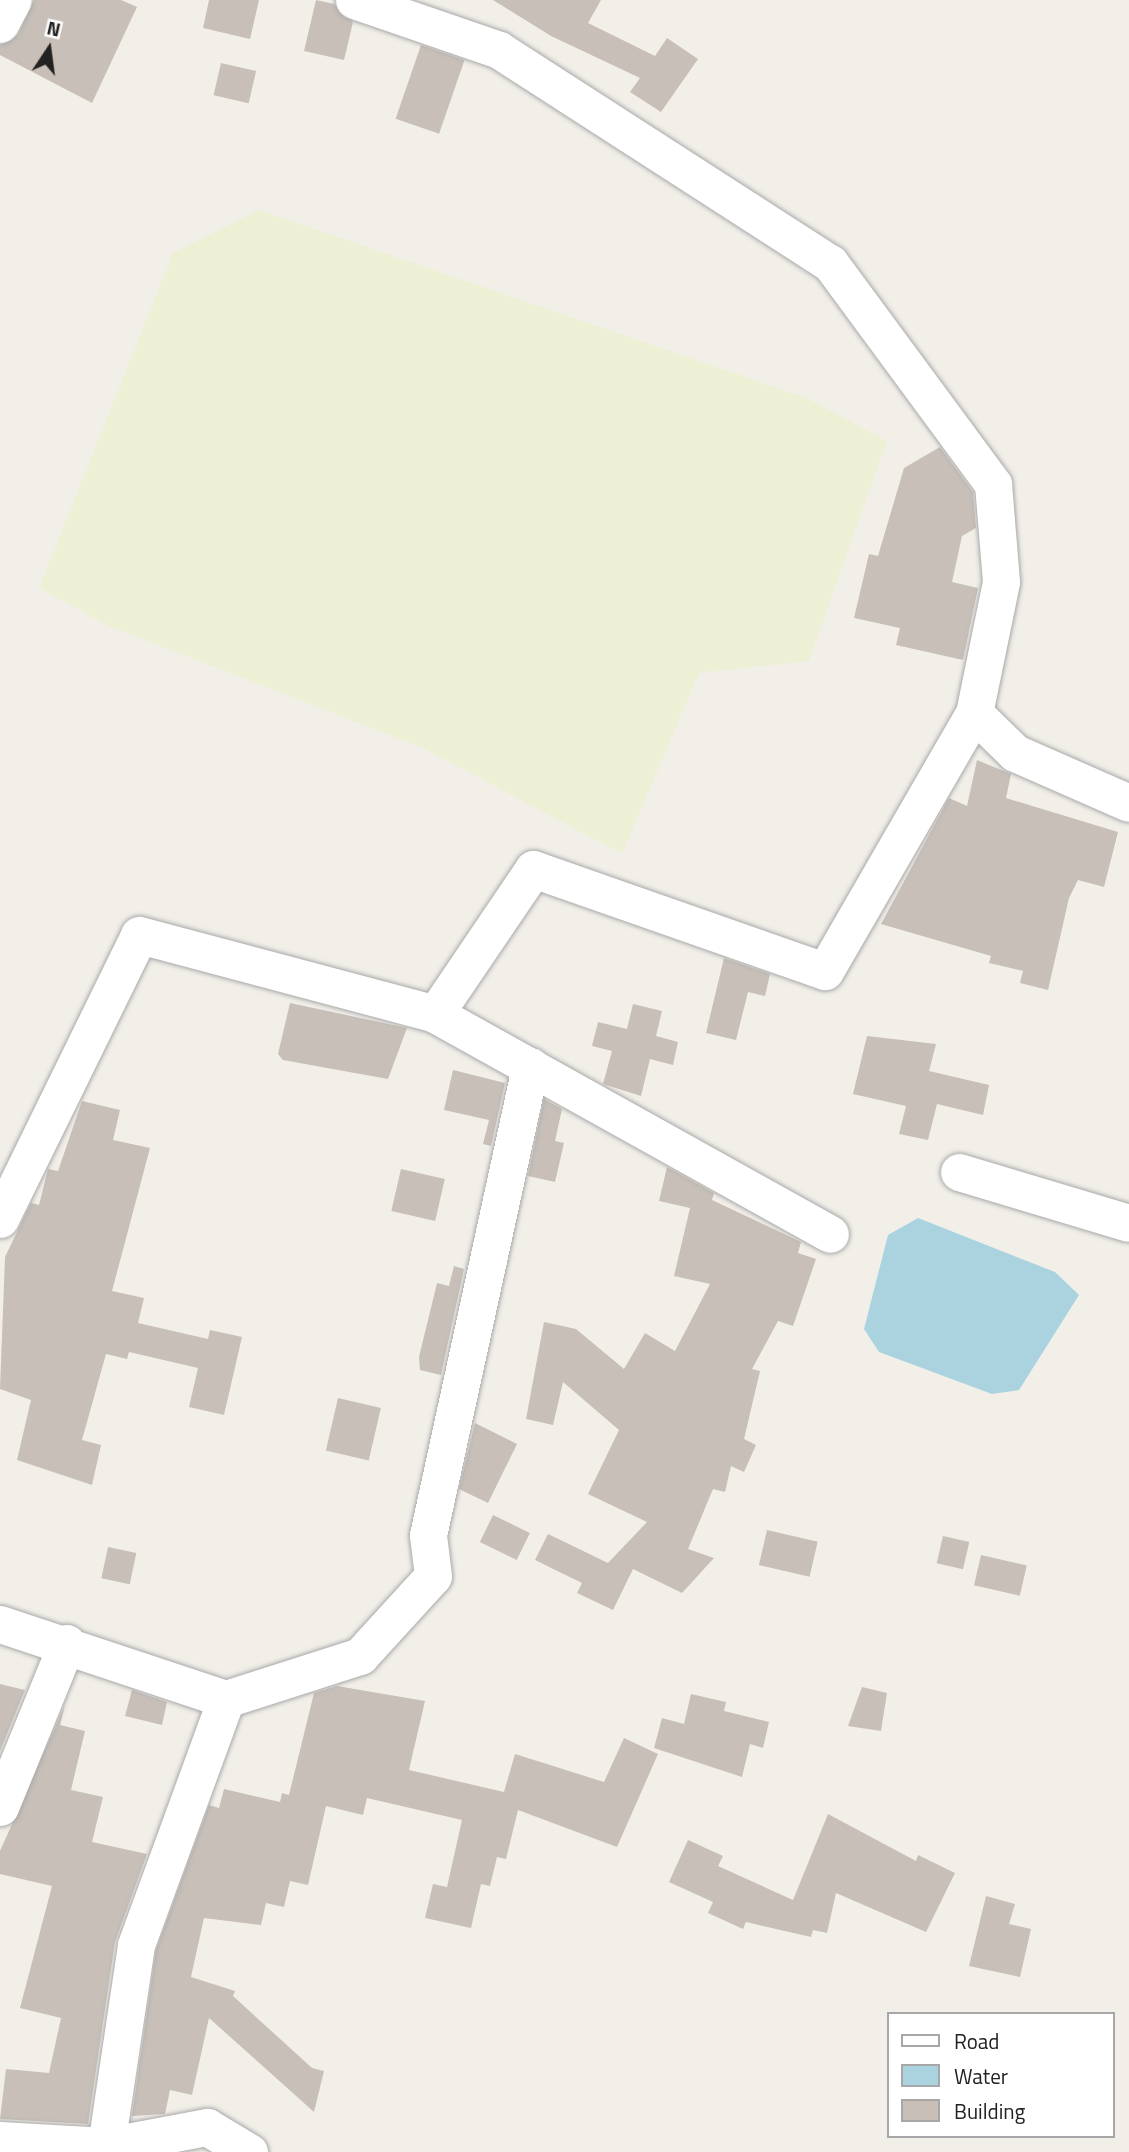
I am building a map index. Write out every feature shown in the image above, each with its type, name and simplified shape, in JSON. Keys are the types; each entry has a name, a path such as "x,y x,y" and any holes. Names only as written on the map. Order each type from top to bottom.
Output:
{"street":[{"path":"0,24 13,0"},
{"path":"354,0 499,50 830,263 993,484 1002,582 974,713 825,971 533,869 435,1014"},
{"path":"974,713 1015,752 1129,803"},
{"path":"0,1219 139,935 435,1014 830,1234"},
{"path":"0,1624 67,1643 226,1699 360,1656 433,1576 428,1535 530,1066"},
{"path":"959,1172 1129,1223"},
{"path":"0,1807 67,1643"},
{"path":"106,2146 136,1945 226,1699"},
{"path":"0,2140 106,2146 207,2127 249,2152"}],"green space":[{"path":"259,210 807,398 887,441 809,661 699,673 622,854 423,748 109,626 39,588 173,253"}],"water":[{"path":"918,1218 1055,1272 1079,1295 1019,1390 992,1394 879,1352 864,1329 888,1235"}],"building":[{"path":"34,0 121,0 137,7 92,103 0,55 0,45 18,35"},
{"path":"209,0 259,0 250,39 203,28"},
{"path":"316,0 334,4 353,22 344,60 304,51"},
{"path":"493,0 601,0 588,23 655,56 667,38 698,59 661,112 630,92 640,78 551,36"},
{"path":"421,45 464,60 439,134 396,119"},
{"path":"221,63 256,71 249,103 214,95"},
{"path":"940,447 973,492 976,528 962,536 952,582 978,588 963,660 896,645 900,628 854,618 869,554 878,556 904,468"},
{"path":"977,760 1011,774 1006,798 1118,832 1104,887 1078,880 1069,898 1048,990 1020,983 1023,971 989,963 991,956 881,924 949,798 967,806"},
{"path":"724,958 770,974 765,996 748,992 736,1040 706,1033"},
{"path":"290,1003 407,1028 388,1079 283,1060 278,1054"},
{"path":"633,1004 662,1011 656,1036 678,1042 673,1065 650,1059 641,1096 603,1084 612,1051 592,1046 598,1022 627,1029"},
{"path":"867,1036 936,1044 929,1071 989,1085 983,1115 937,1104 928,1140 899,1134 906,1106 853,1094"},
{"path":"453,1070 505,1083 491,1146 483,1144 489,1120 444,1110"},
{"path":"544,1099 562,1109 555,1141 564,1143 555,1182 528,1176"},
{"path":"82,1101 120,1110 113,1140 150,1148 112,1291 144,1298 138,1323 208,1339 210,1330 242,1337 224,1415 189,1407 198,1368 129,1352 127,1359 106,1354 82,1440 101,1445 92,1485 17,1460 31,1400 0,1389 5,1257 31,1203 39,1205 48,1169 58,1171"},
{"path":"667,1167 714,1193 712,1200 801,1242 798,1253 816,1259 793,1326 778,1321 752,1369 760,1371 744,1439 756,1445 744,1472 731,1466 725,1492 713,1489 688,1549 714,1558 682,1593 633,1569 613,1610 577,1593 582,1583 535,1560 548,1534 608,1563 647,1522 588,1494 619,1430 563,1382 553,1425 526,1419 544,1322 576,1329 624,1369 645,1333 675,1351 710,1284 674,1276 690,1208 659,1201"},
{"path":"401,1169 445,1179 435,1221 391,1211"},
{"path":"454,1266 464,1269 441,1375 420,1370 419,1357 437,1283 449,1286"},
{"path":"338,1398 381,1408 369,1461 326,1451"},
{"path":"475,1423 517,1444 488,1503 459,1489"},
{"path":"493,1515 530,1533 517,1560 480,1542"},
{"path":"767,1530 818,1542 810,1577 759,1565"},
{"path":"943,1536 969,1542 963,1569 937,1563"},
{"path":"108,1547 136,1553 130,1584 101,1578"},
{"path":"981,1555 1027,1566 1020,1596 974,1585"},
{"path":"0,1684 25,1690 0,1751"},
{"path":"337,1686 425,1701 409,1770 504,1792 515,1754 604,1782 624,1738 658,1754 617,1847 518,1810 506,1859 497,1857 490,1886 481,1884 471,1928 425,1918 433,1884 447,1887 462,1820 367,1798 363,1815 326,1806 308,1885 290,1881 284,1907 266,1903 261,1925 204,1918 191,1977 235,1991 233,1996 312,2068 324,2071 314,2112 209,2018 192,2095 170,2090 165,2114 132,2116 156,1950 209,1805 219,1808 224,1789 280,1802 282,1793 289,1795 314,1693"},
{"path":"862,1687 887,1693 881,1731 848,1726"},
{"path":"132,1690 167,1702 162,1725 125,1716"},
{"path":"691,1694 726,1702 724,1711 769,1722 763,1748 750,1744 742,1777 654,1748 662,1718 684,1724"},
{"path":"65,1705 60,1725 85,1731 71,1790 103,1797 92,1842 147,1854 115,1942 88,2124 0,2119 6,2069 49,2073 61,2018 20,2008 52,1886 0,1874 0,1851"},
{"path":"828,1814 916,1861 918,1855 955,1873 926,1932 836,1893 827,1933 813,1930 811,1937 746,1922 743,1929 708,1913 713,1902 669,1882 688,1840 723,1856 718,1866 793,1900"},
{"path":"986,1896 1015,1904 1009,1924 1031,1929 1020,1977 969,1966"}]}
